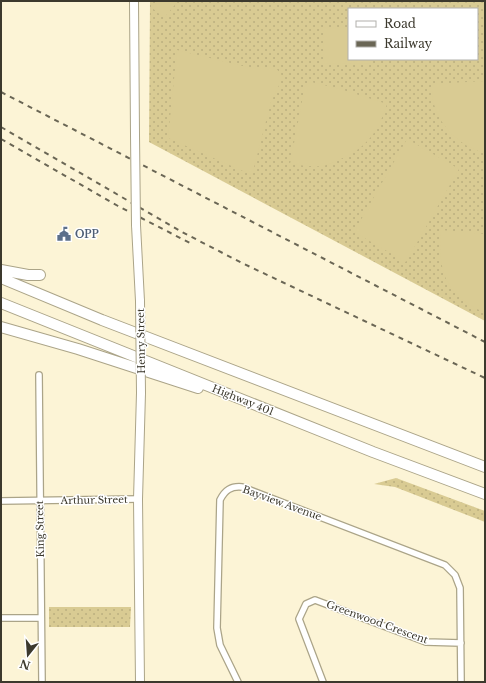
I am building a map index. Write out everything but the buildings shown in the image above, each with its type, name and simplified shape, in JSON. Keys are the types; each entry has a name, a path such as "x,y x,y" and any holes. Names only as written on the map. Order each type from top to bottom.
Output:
{"highway":[{"path":"1,270 28,275 40,274"},
{"path":"1,278 102,320 485,467"},
{"name":"Highway 401","path":"1,303 373,452 485,494"},
{"path":"1,327 160,375 373,452"}],"main road":[{"name":"Henry Street","path":"134,1 136,225 140,301 141,393 138,499 140,682"}],"street":[{"name":"King Street","path":"38,375 42,682"},
{"name":"Bayview Avenue","path":"238,682 220,645 218,628 220,500 224,492 235,487 242,487 445,565 455,575 460,588 461,682"},
{"name":"Arthur Street","path":"1,501 138,499"},
{"name":"Greenwood Crescent","path":"323,682 300,619 306,604 315,600 426,642 461,643"},
{"path":"1,618 41,618"}],"shaded area":[{"path":"150,1 485,1 485,321 149,142"},
{"path":"157,1 178,1 164,18 151,7"},
{"path":"348,27 348,60 371,60 371,63 324,64 323,28"},
{"path":"177,50 251,68 276,68 283,77 271,102 252,175 168,138"},
{"path":"485,81 485,153 467,146 452,134 445,126 436,109 433,98 432,84"},
{"path":"311,82 340,89 387,104 375,132 363,146 346,157 323,166 290,164 305,86"},
{"path":"407,139 459,169 406,262 354,232"},
{"path":"441,230 485,234 485,312 476,309 455,293 445,277 440,250"},
{"path":"396,478 485,511 485,522 395,487 374,484"},
{"path":"49,607 131,607 130,627 49,627"}],"railway":[{"path":"1,92 485,342"},
{"path":"1,127 182,232 242,263 485,378"},
{"path":"1,139 118,206 192,244"}],"place":[{"name":"OPP","path":"64,234"}]}
